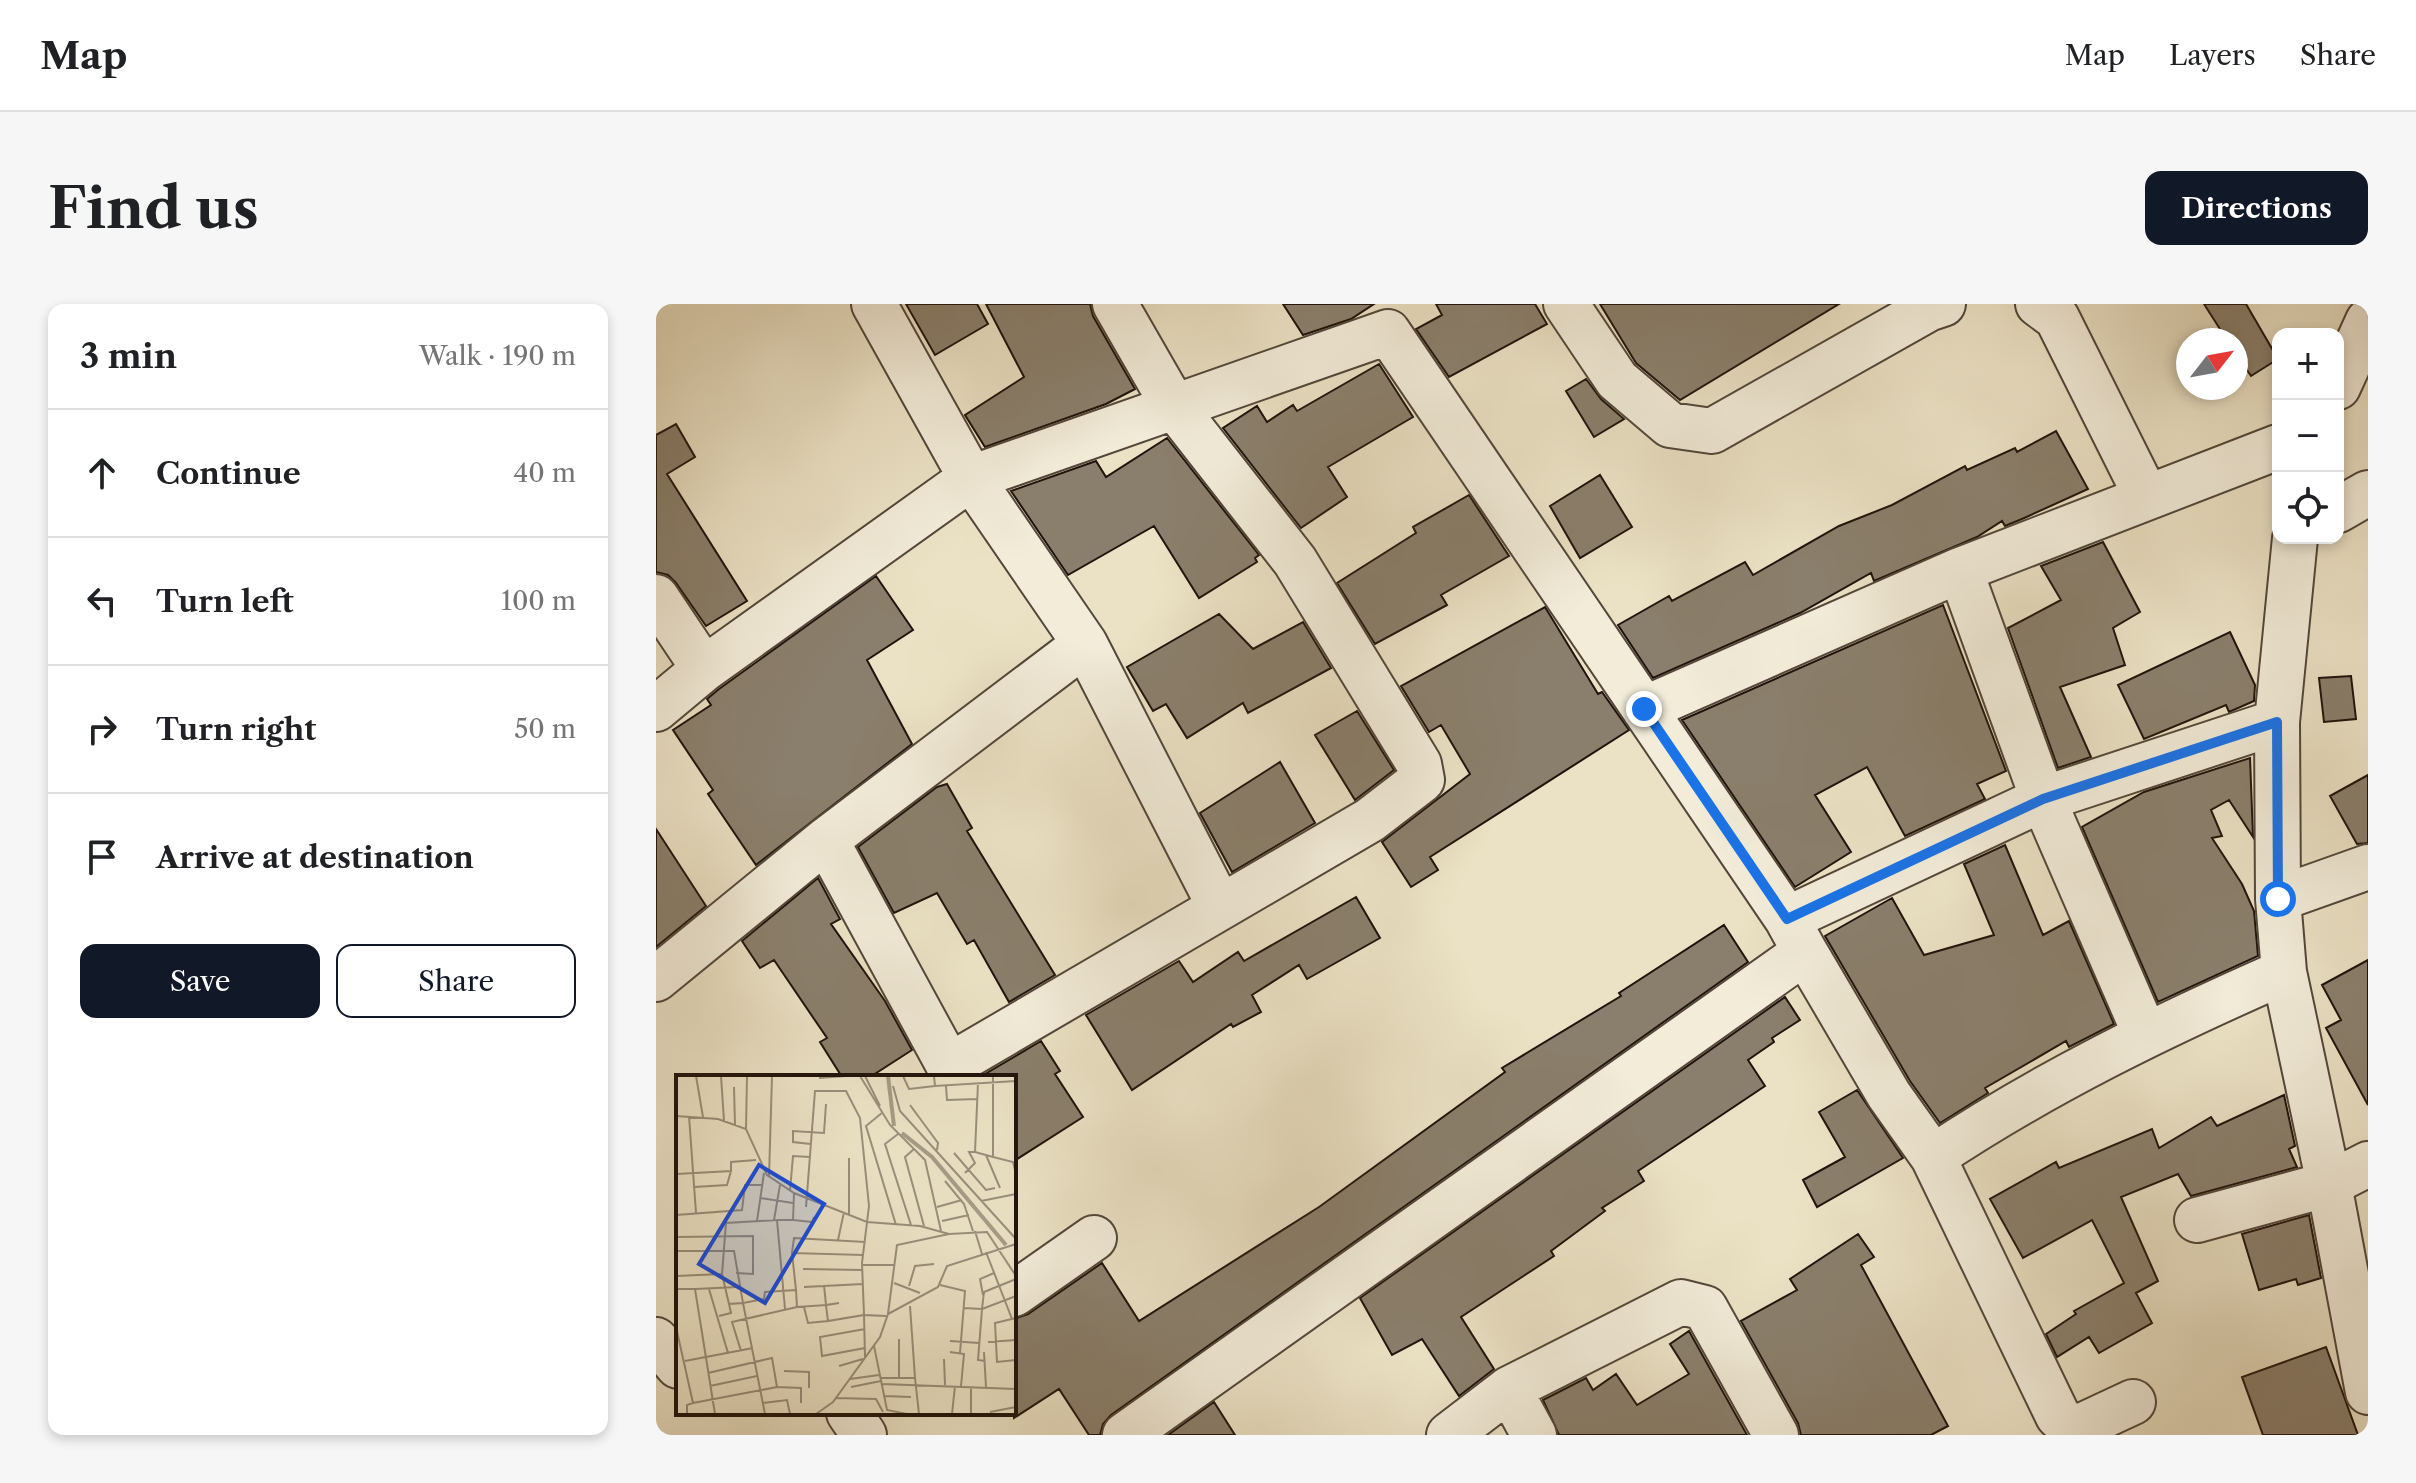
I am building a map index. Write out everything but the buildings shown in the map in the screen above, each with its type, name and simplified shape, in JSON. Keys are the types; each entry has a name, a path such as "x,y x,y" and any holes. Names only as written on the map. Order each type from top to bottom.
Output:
{"street":[{"path":"874,304 971,478 1085,644 1220,907"},
{"path":"826,840 949,1066 1370,820 1422,780 1419,764 1295,561 1173,405 1115,304"},
{"path":"1566,304 1617,380 1670,425 1712,431 1928,309 1943,304"},
{"path":"2038,304 2057,318 2146,496"},
{"path":"656,709 704,669 971,478 1173,405 1380,318 1796,936 1889,1095 1933,1157 2058,1416 2073,1430 2133,1402"},
{"path":"2344,374 2368,321"},
{"path":"1644,709 1960,570 2272,449"},
{"path":"2344,507 2368,493"},
{"path":"2294,544 2277,722 2278,899 2284,972 2329,1184 2368,1392"},
{"path":"1960,570 2043,799 2145,1034"},
{"path":"656,597 704,669"},
{"path":"658,973 826,840 1085,644"},
{"path":"1125,1435 1796,936 2043,799 2277,722"},
{"path":"2278,899 2368,867"},
{"path":"1933,1157 2008,1107 2145,1034 2284,972"},
{"path":"2197,1220 2329,1184 2368,1164"},
{"path":"1016,1293 1094,1238"},
{"path":"1449,1435 1509,1389 1681,1302 1705,1308 1776,1435"},
{"path":"656,1340 676,1364"},
{"path":"1509,1389 1534,1435"},
{"path":"850,1415 864,1435"}],"route":[{"path":"1644,709 1787,919 2043,799 2277,722 2278,899"}]}
